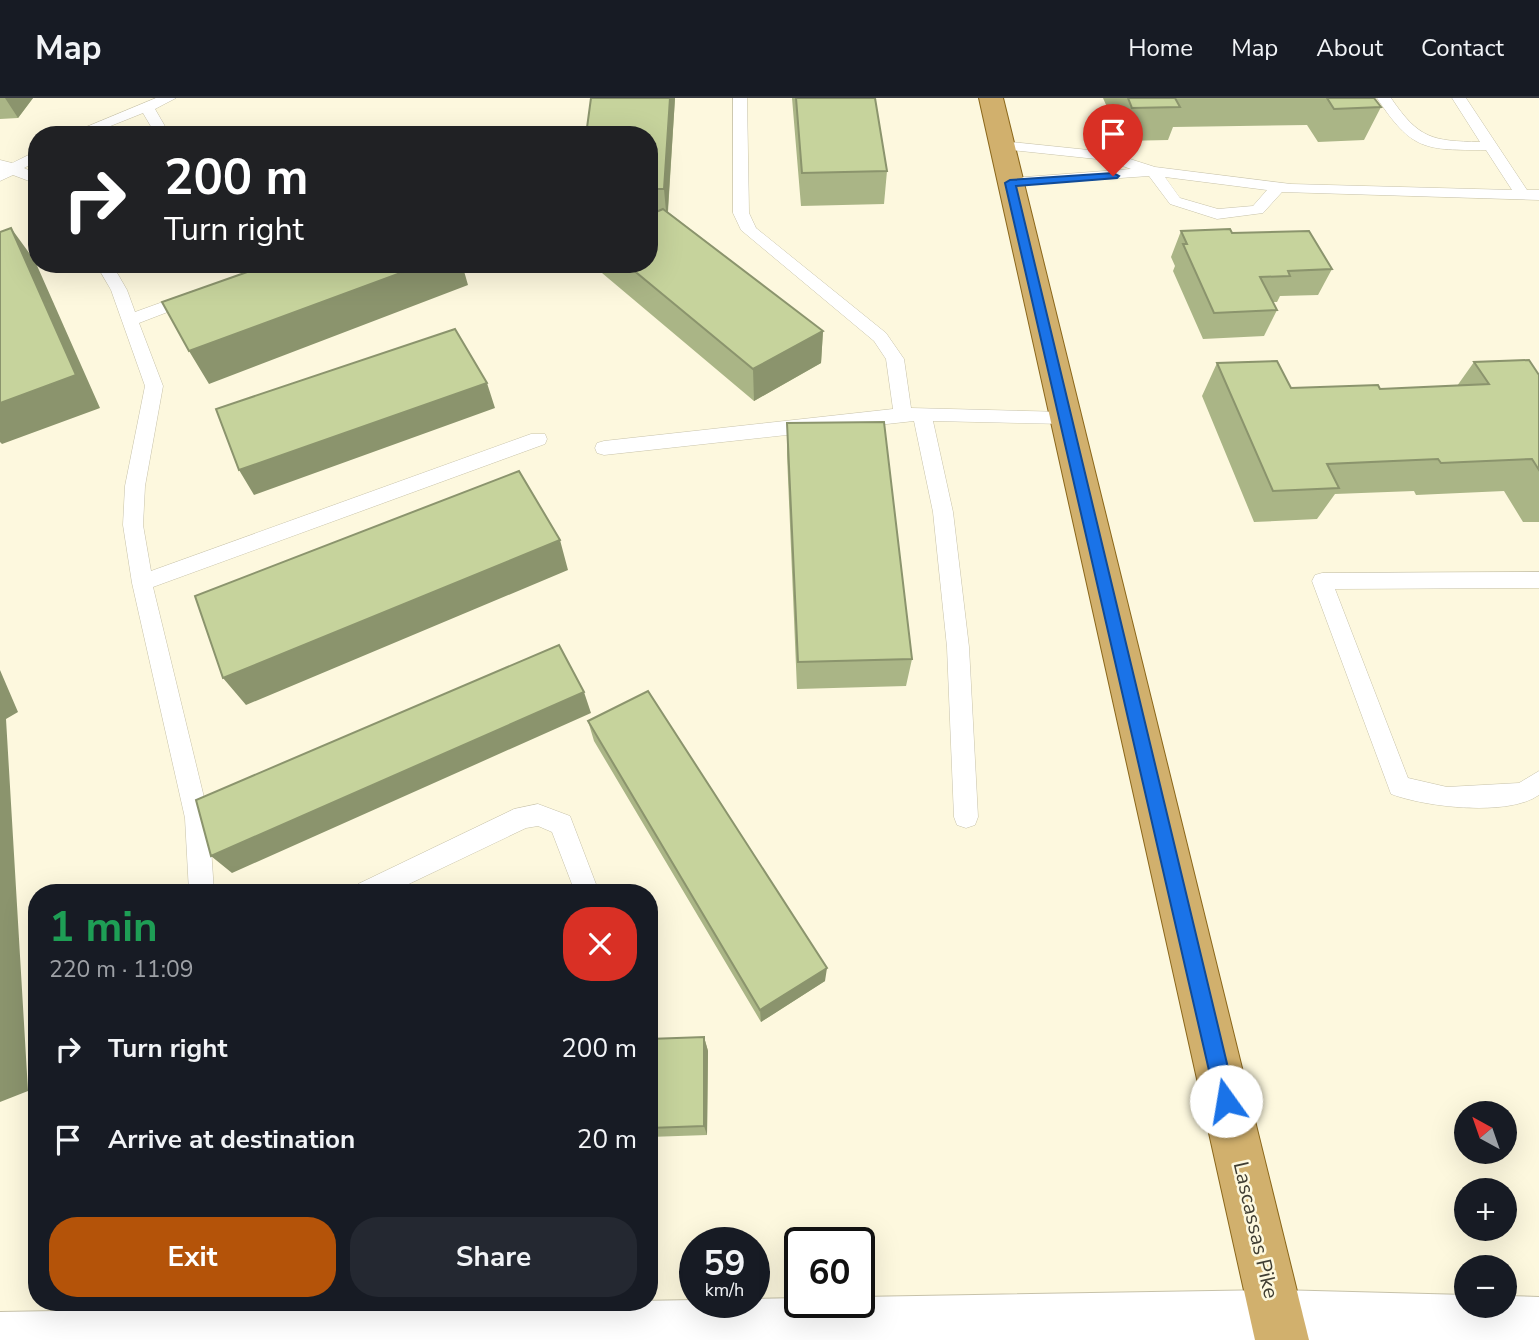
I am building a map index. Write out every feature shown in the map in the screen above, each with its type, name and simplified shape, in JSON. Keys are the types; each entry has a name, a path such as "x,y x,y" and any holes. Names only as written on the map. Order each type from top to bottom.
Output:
{"main road":[{"name":"Lascassas Pike","path":"991,98 1279,1328"}],"street":[{"path":"0,1339 119,1319 670,1333 1539,1323"}],"lane":[{"path":"96,126 169,98"},
{"path":"740,98 741,213 749,230 880,337 895,359 943,512 958,648 966,817"},
{"path":"1384,98 1402,127 1415,139 1435,145 1491,146"},
{"path":"1459,98 1491,146 1531,195"},
{"path":"146,106 158,126"},
{"path":"1002,145 1108,156 1153,172 1175,201 1217,214 1258,210 1278,187"},
{"path":"0,176 7,165 28,158"},
{"path":"7,165 28,176"},
{"path":"1010,183 1153,172 1278,187 1531,195"},
{"path":"109,273 119,290 154,386 135,486 133,524 142,583 197,818 201,884"},
{"path":"130,320 215,287"},
{"path":"604,449 912,414 1065,418"},
{"path":"142,583 538,439"},
{"path":"1539,580 1322,581 1399,787 1447,798 1522,793 1539,782"},
{"path":"384,884 523,817 538,816 561,824 584,884"}],"building":[{"path":"591,98 670,98 664,189 658,189 658,126 587,126"},
{"path":"796,98 875,98 887,171 802,173"},
{"path":"1128,98 1175,98 1180,107 1132,108"},
{"path":"1327,98 1374,98 1381,107 1334,109"},
{"path":"663,209 823,331 753,369 637,273 658,273 658,211"},
{"path":"11,228 28,266 28,273 31,273 76,375 0,403 0,232"},
{"path":"1230,229 1232,233 1309,231 1332,269 1288,271 1290,276 1260,277 1277,310 1214,313 1183,244 1187,244 1181,231"},
{"path":"244,273 401,273 189,351 162,302"},
{"path":"455,329 487,383 239,470 216,409"},
{"path":"1529,360 1539,375 1539,470 1532,459 1441,463 1438,459 1327,464 1339,488 1273,491 1217,363 1277,361 1291,388 1378,385 1380,389 1489,384 1474,362"},
{"path":"884,422 912,659 798,662 787,423"},
{"path":"519,471 560,540 223,678 195,596"},
{"path":"559,645 584,692 211,856 196,800"},
{"path":"648,691 827,968 760,1010 588,721"},
{"path":"704,1037 704,1126 658,1128 658,1039"}],"route":[{"path":"1113,176 1010,183 1226,1101"}]}
